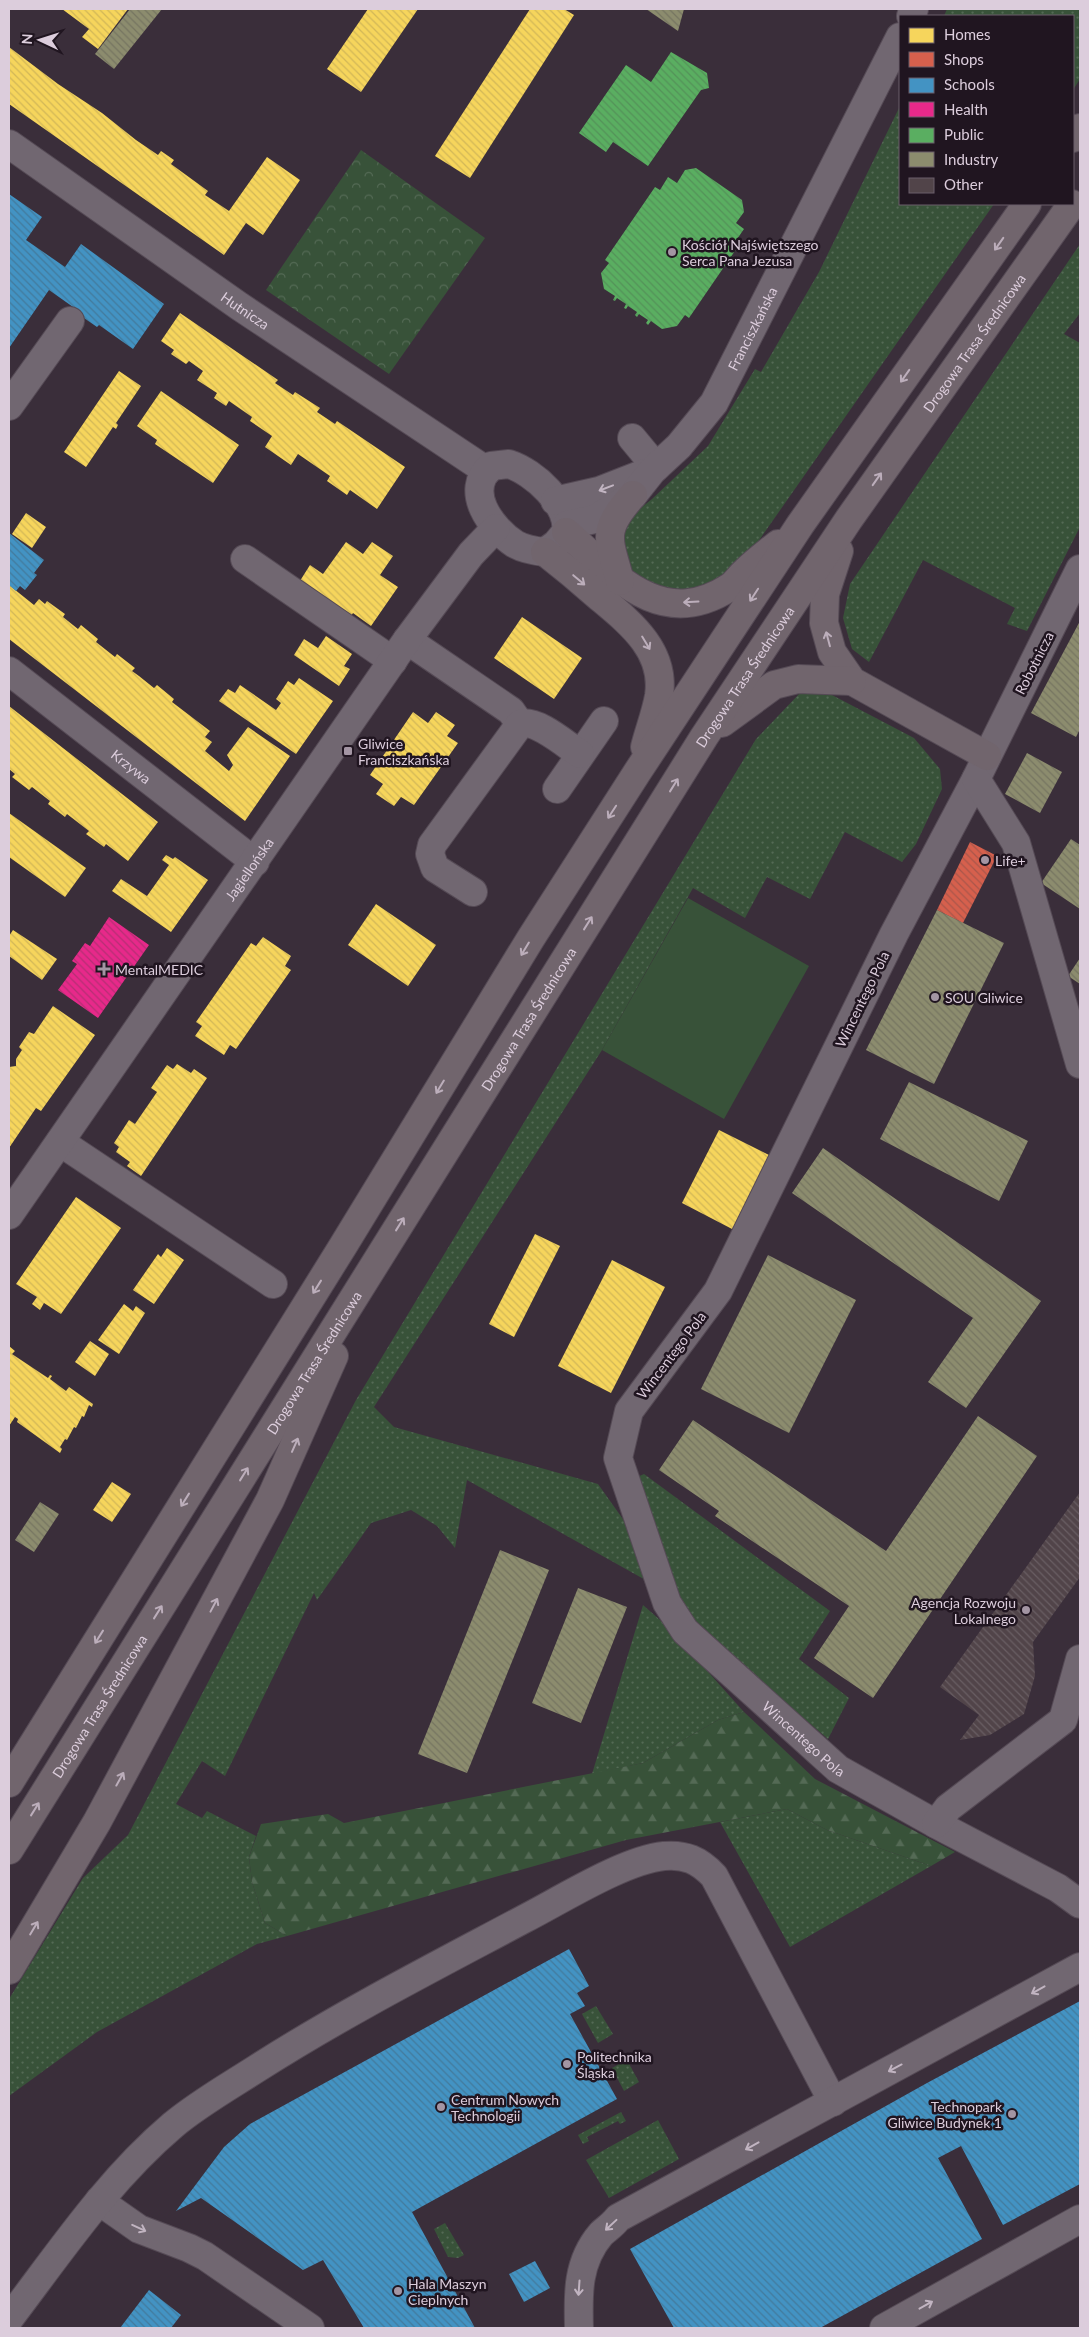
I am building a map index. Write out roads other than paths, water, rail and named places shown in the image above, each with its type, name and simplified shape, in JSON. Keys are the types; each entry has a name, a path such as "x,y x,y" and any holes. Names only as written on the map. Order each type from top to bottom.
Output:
{"main road":[{"path":"9,1783 343,1246 531,938 638,771 800,525 1026,205"},
{"name":"Drogowa Trasa Średnicowa","path":"9,1850 704,737 849,519 1071,205"},
{"path":"620,581 610,550 610,529 618,512 633,495"},
{"path":"563,519 620,581 648,598 660,601 699,602 731,587 746,570 800,525"},
{"path":"849,519 825,594 824,623 832,652 852,681 981,767"},
{"path":"545,552 627,620 643,636 654,656 658,673 659,695 638,771"},
{"path":"704,737 774,685 798,679 852,681"},
{"path":"9,1970 97,1822 270,1500 374,1265"}],"street":[{"name":"Franciszkańska","path":"563,519 595,519 633,495 654,469 679,446 714,403 899,39"},
{"name":"Hutnicza","path":"9,144 239,306 486,471"},
{"path":"9,406 70,321"},
{"path":"632,438 654,469"},
{"path":"509,464 519,467 527,471 563,519 556,544 545,552 535,552 516,544 496,528 483,510 479,494 480,480 492,466 509,464"},
{"name":"Franciszkańska","path":"563,519 599,491 654,469"},
{"name":"Jagiellońska","path":"9,1215 400,651 470,554 496,528"},
{"path":"245,558 400,651 511,711 520,724"},
{"name":"Robotnicza","path":"981,767 1080,570"},
{"name":"Krzywa","path":"9,671 255,862"},
{"path":"557,788 604,721"},
{"path":"473,892 435,868 431,861 432,845 520,724 527,722 537,725 580,754"},
{"path":"981,767 1016,843 1080,1064"},
{"name":"Wincentego Pola","path":"981,767 894,934 718,1291 629,1411 618,1458 667,1603 685,1631 838,1770 1058,1888 1080,1904"},
{"path":"60,1142 272,1284"},
{"path":"936,1824 948,1808 1063,1720 1080,1659"},
{"path":"9,2319 99,2201 142,2153 174,2124 290,2047 577,1891 637,1862 662,1856 683,1856 696,1860 714,1876 832,2102"},
{"path":"579,2328 578,2288 582,2270 590,2251 602,2234 618,2218 1080,1967"},
{"path":"99,2201 139,2229 190,2248 205,2256 310,2328"},
{"path":"884,2328 1080,2220"}],"place":[{"name":"Kościół Najświętszego Serca Pana Jezusa","path":"672,252"},
{"name":"Gliwice Franciszkańska","path":"348,751"},
{"name":"Life+","path":"985,860"},
{"name":"MentalMEDIC","path":"104,969"},
{"name":"SOU Gliwice","path":"935,997"},
{"name":"Agencja Rozwoju Lokalnego","path":"1026,1610"},
{"name":"Politechnika Śląska","path":"567,2064"},
{"name":"Centrum Nowych Technologii","path":"441,2107"},
{"name":"Technopark Gliwice Budynek 1","path":"1012,2114"},
{"name":"Hala Maszyn Cieplnych","path":"398,2291"}]}
